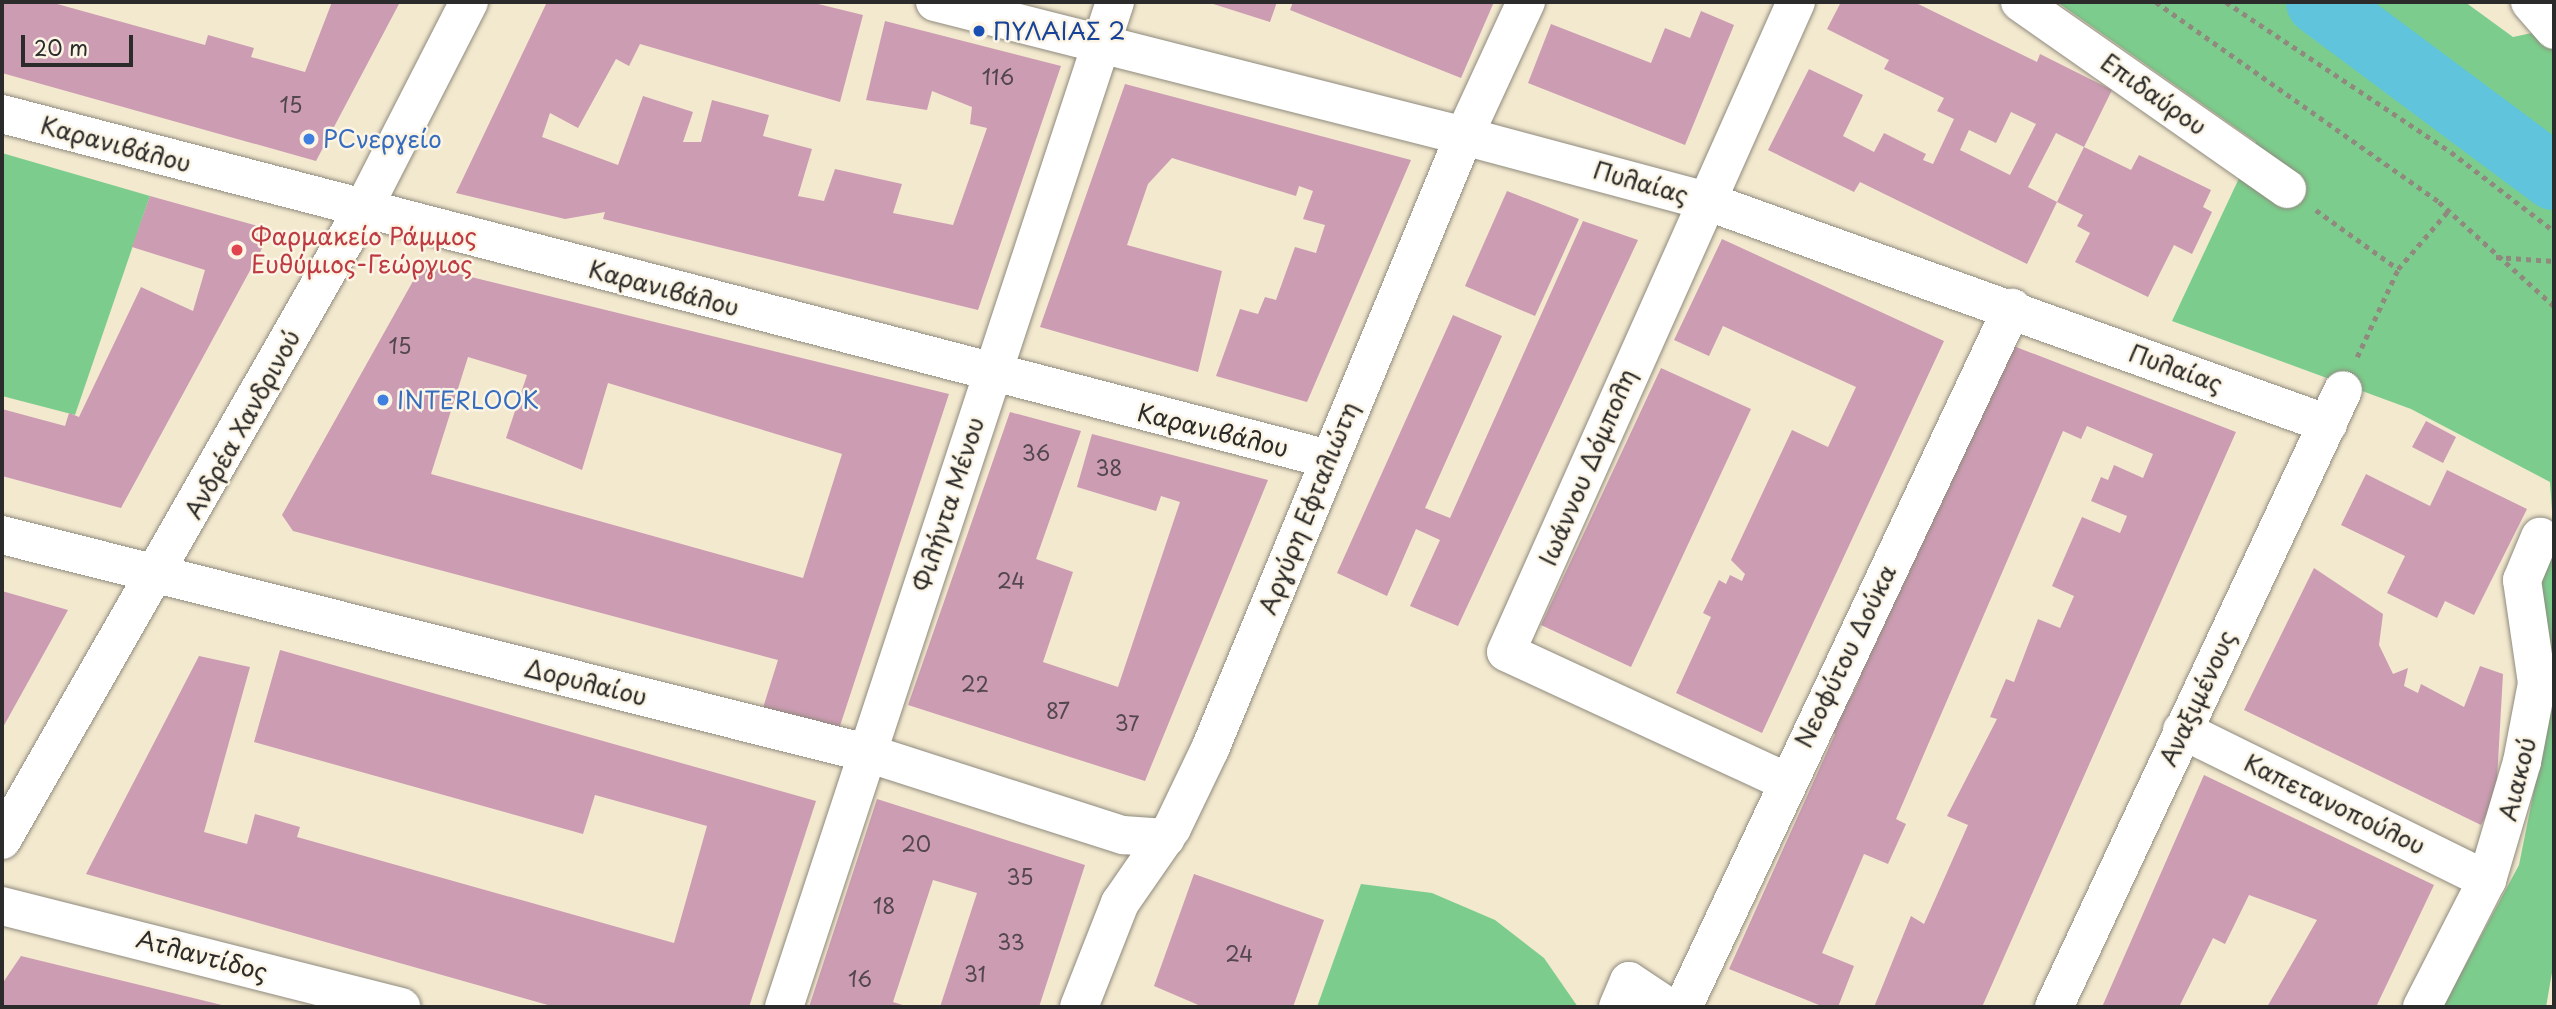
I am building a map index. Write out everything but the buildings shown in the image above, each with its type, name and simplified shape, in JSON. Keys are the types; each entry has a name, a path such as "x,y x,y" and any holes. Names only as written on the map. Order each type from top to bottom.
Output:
{"street":[{"name":"Ανδρέα Χανδρινού","path":"2,839 158,575 363,209 469,2"},
{"name":"Πυλαίας","path":"935,2 1099,47 1464,136 1703,200 2012,308 2335,407"},
{"name":"Φιλήντα Μένου","path":"785,1007 990,374 1115,2"},
{"name":"Αργύρη Εφταλιώτη","path":"1079,1007 1121,903 1166,838 1210,749 1328,458 1464,136 1526,2"},
{"name":"Ιωάννου Δόμπολη","path":"1785,781 1506,652 1703,200 1796,2"},
{"name":"Επιδαύρου","path":"2020,2 2287,189"},
{"path":"2530,2 2554,30"},
{"name":"Καρανιβάλου","path":"2,114 990,374 1328,458"},
{"name":"Νεοφύτου Δούκα","path":"1683,1007 1785,781 2012,308"},
{"name":"Αναξιμένους","path":"2054,1007 2335,407"},
{"name":"Δορυλαίου","path":"2,535 867,753 1116,833 1166,838"},
{"name":"Αιακού","path":"2422,1007 2487,880 2533,711 2537,683 2522,580 2540,537"},
{"name":"Καπετανοπούλου","path":"2182,730 2487,880"},
{"name":"Ατλαντίδος","path":"2,906 401,1007"},
{"path":"1618,1007 1629,982 1668,1007"}],"path":[{"path":"2157,2 2449,210 2496,257 2554,306"},
{"path":"2226,2 2451,152 2554,230"},
{"path":"2287,189 2398,269"},
{"path":"2335,407 2398,269 2449,210"},
{"path":"2496,257 2554,261"}],"green space":[{"path":"2057,2 2465,2 2513,37 2554,28 2554,673 2538,597 2553,525 2550,482 2411,409 2172,321 2256,142"},
{"path":"2,153 150,196 75,415 2,396"},
{"path":"2554,691 2554,961 2546,1007 2443,1007 2519,865"},
{"path":"1361,884 1432,893 1495,920 1544,958 1578,1007 1317,1007"}],"waterway":[{"path":"2319,2 2554,177"}],"place":[{"name":"ΠΥΛΑΙΑΣ 2","path":"979,31"},
{"name":"PCνεργείο","path":"309,139"},
{"name":"Φαρμακείο Ράμμος Ευθύμιος-Γεώργιος","path":"237,250"},
{"name":"INTERLOOK","path":"383,400"}]}
